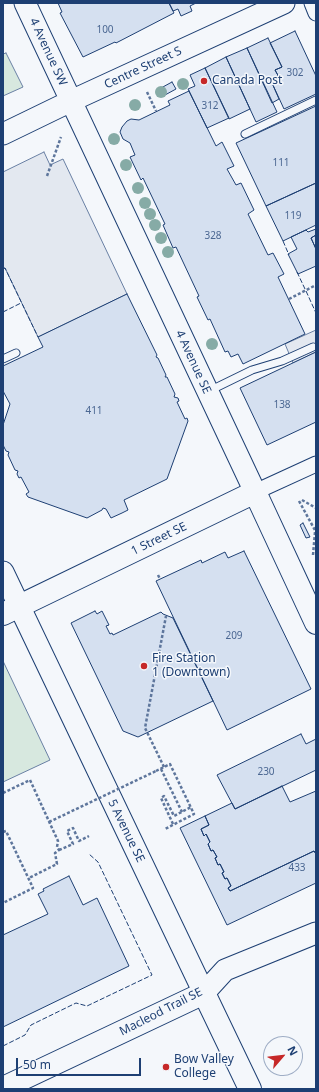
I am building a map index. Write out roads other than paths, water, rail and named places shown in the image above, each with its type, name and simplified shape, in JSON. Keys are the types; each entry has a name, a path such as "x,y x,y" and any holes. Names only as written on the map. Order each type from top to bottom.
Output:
{"main road":[{"name":"4 Avenue SW","path":"25,3 71,101"},
{"name":"Centre Street S","path":"3,134 284,3"},
{"name":"4 Avenue SE","path":"71,101 316,623"},
{"name":"1 Street SE","path":"11,610 255,492"},
{"name":"5 Avenue SE","path":"3,572 11,610 204,993 250,1089"},
{"name":"Macleod Trail SE","path":"3,1088 204,993 224,970 316,933"}],"street":[{"path":"312,3 316,13"},
{"name":"1 Street SE","path":"255,492 316,464"}],"lane":[{"path":"245,134 316,100"},
{"path":"207,392 252,370 282,362 313,347"},
{"path":"3,359 16,353"}],"place":[{"name":"Canada Post","path":"204,81"},
{"name":"Fire Station 1 (Downtown)","path":"144,666"},
{"name":"Bow Valley College","path":"166,1067"}]}
